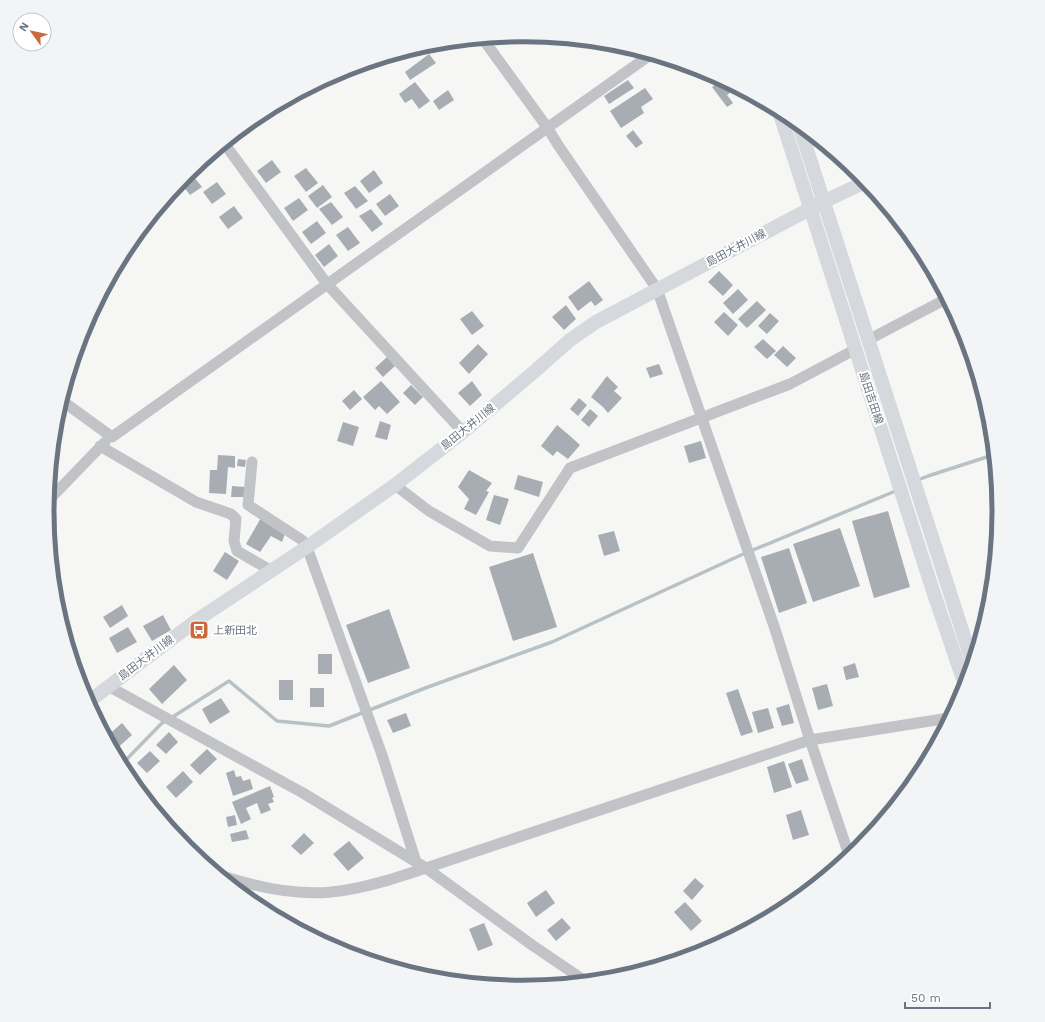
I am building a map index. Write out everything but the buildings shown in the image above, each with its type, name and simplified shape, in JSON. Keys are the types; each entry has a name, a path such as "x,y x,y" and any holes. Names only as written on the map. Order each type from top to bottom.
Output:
{"main road":[{"name":"島田吉田線","path":"782,120 962,675"},
{"name":"島田吉田線","path":"802,135 970,653"},
{"name":"島田大井川線","path":"93,698 197,620 307,547 395,484 463,432 570,340 596,322 810,208 859,185"}],"street":[{"path":"486,44 547,127 657,289 775,629 810,740 848,849"},
{"path":"55,494 100,446 112,437 644,58"},
{"path":"227,147 327,284 463,432"},
{"path":"868,340 942,301"},
{"path":"395,484 429,511 490,546 518,548 570,468 790,384 856,349"},
{"path":"66,404 112,437"},
{"path":"100,446 196,502 231,514 236,518 234,541 237,551 272,571"},
{"path":"252,462 248,505 302,540 307,547 382,755 416,862"},
{"path":"108,686 303,793 426,868 532,945 578,977"},
{"path":"240,885 304,892 331,892 366,886 426,868 810,740 942,719"}],"waterway":[{"path":"918,480 988,457"},
{"path":"171,718 229,681 277,721 329,726 428,687 552,642 741,555 898,490"},
{"path":"126,760 162,723 166,721"}],"place":[{"name":"上新田北","path":"199,630"}]}
